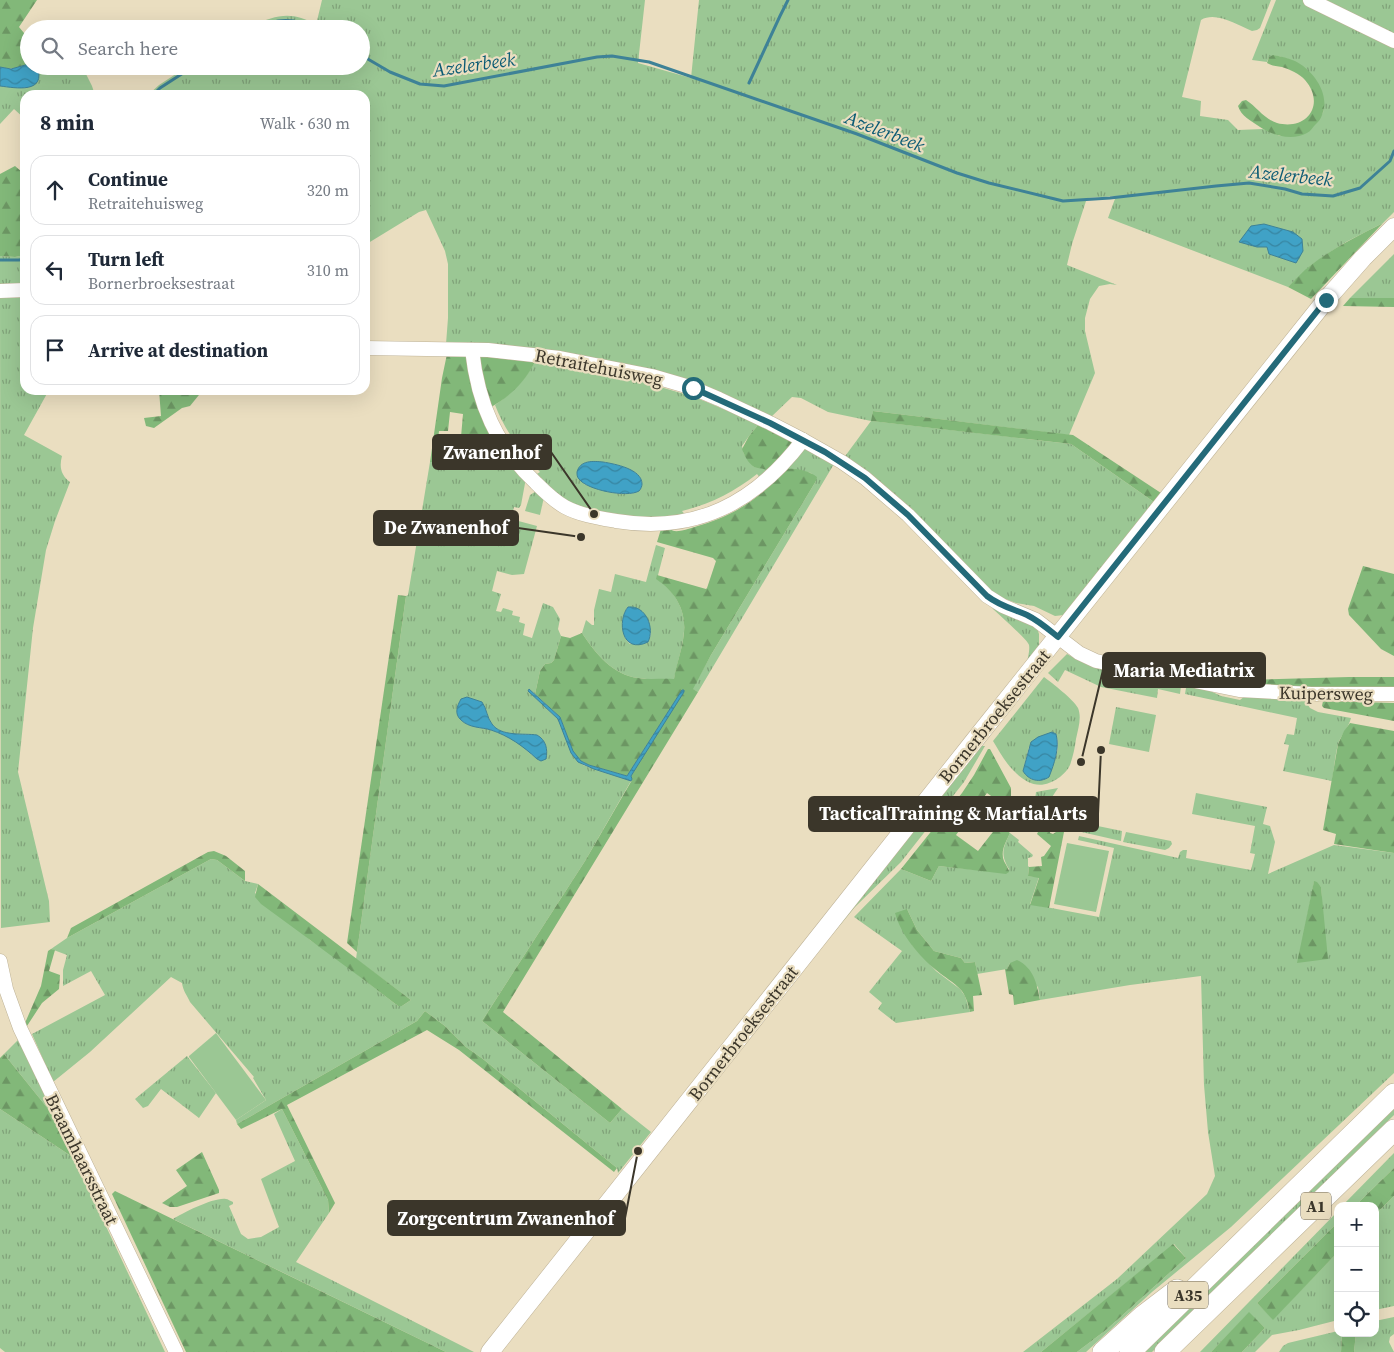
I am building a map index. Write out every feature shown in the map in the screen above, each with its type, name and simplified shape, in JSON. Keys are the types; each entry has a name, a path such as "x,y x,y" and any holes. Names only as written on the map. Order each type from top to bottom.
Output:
{"highway":[{"name":"A1","path":"1103,1352 1144,1316 1247,1237 1394,1094"},
{"name":"A1","path":"1182,1352 1220,1312 1238,1282 1394,1130"},
{"name":"A35","path":"1130,1352 1247,1237"},
{"name":"A35","path":"1165,1352 1238,1282"}],"main road":[{"name":"Bornerbroeksestraat","path":"493,1351 1326,300 1363,258 1394,227"}],"street":[{"path":"1310,0 1394,41"},
{"path":"0,291 20,290"},
{"name":"Retraitehuisweg","path":"370,348 472,350 560,358 652,376 693,388 763,419 842,462 878,488 908,515 987,596 995,602 1036,620 1058,637"},
{"path":"472,350 482,401 501,442 520,467 545,492 564,507 582,514 630,523 658,524 681,522 703,517 724,509 754,490 768,479 803,440"},
{"name":"Kuipersweg","path":"1058,637 1079,653 1096,661 1218,687 1311,694 1394,694"},
{"name":"Braamhaarsstraat","path":"0,962 6,989 20,1028 176,1352"}],"green space":[{"path":"0,0 37,0 24,20 20,20 20,67 0,67"},
{"path":"322,0 645,0 638,63 691,78 699,0 1271,0 1260,28 1257,30 1252,31 1220,18 1213,17 1201,20 1182,97 1201,101 1200,116 1228,120 1238,130 1263,129 1280,136 1323,113 1324,104 1319,87 1310,73 1288,59 1274,56 1269,57 1267,62 1252,60 1276,0 1304,0 1394,44 1394,212 1383,223 1324,256 1310,266 1288,287 1108,218 1116,196 1087,198 1067,265 1117,285 1099,286 1090,299 1085,318 1085,331 1095,373 1069,435 873,411 872,421 1071,444 1154,502 1064,615 1055,616 1034,606 1016,603 989,591 843,459 871,421 828,412 801,398 792,397 770,418 668,377 446,344 448,264 445,251 426,210 419,212 370,242 370,90 154,90 174,75 370,75 370,20 317,20"},
{"path":"1316,0 1394,0 1394,39"},
{"path":"281,16 298,17 307,20 267,20"},
{"path":"1273,55 1290,59 1302,65 1314,77 1322,91 1324,107 1321,118 1310,131 1296,137 1271,133 1247,118 1241,113 1238,106 1242,101 1246,100 1264,116 1277,123 1297,123 1310,114 1314,98 1311,89 1305,80 1297,74 1285,68 1267,63 1269,57"},
{"path":"37,75 86,75 93,90 20,90 20,114 14,109 0,124 0,86 26,88"},
{"path":"15,166 20,170 20,256 0,256 0,174"},
{"path":"1383,223 1311,299 1288,287 1319,259"},
{"path":"1394,254 1394,298 1350,298"},
{"path":"0,256 20,256 20,286 0,287"},
{"path":"20,294 20,395 46,395 24,435 62,456 62,471 70,482 46,550 33,628 18,772 49,901 50,922 1,928 0,295"},
{"path":"1350,298 1394,298 1394,307 1343,306"},
{"path":"447,354 466,356 492,436 489,439 461,437 463,414 450,412 448,431 439,431 436,458 486,461 499,455 501,458 487,464 430,462"},
{"path":"481,356 535,362 526,377 515,389 487,409 478,362"},
{"path":"535,362 605,374 657,386 717,406 758,425 742,446 744,454 754,467 766,468 771,472 762,480 757,474 722,497 682,511 688,518 659,522 576,508 532,477 540,472 514,441 495,405 518,386","holes":["603,462 633,471 641,479 641,489 633,493 619,494 584,484 584,463"]},
{"path":"159,395 199,395 190,406 182,408 154,428 146,426 144,418 161,416"},
{"path":"873,411 1073,435 1161,493 1154,502 1071,444 871,421"},
{"path":"758,425 791,441 792,444 771,472 754,467 746,459 742,449"},
{"path":"806,447 834,464 698,692 692,689 711,655 816,481 811,473 788,469 771,485 769,482"},
{"path":"506,455 526,478 521,505 519,508 514,507 511,519 537,526 524,574 512,575 497,571 492,591 501,594 496,611 501,612 503,608 513,611 512,615 520,617 519,622 525,624 523,635 532,638 543,603 553,607 560,619 558,629 561,636 554,660 551,663 545,664 540,671 535,694 529,689 528,691 558,719 583,765 631,781 585,861 482,1021 610,1123 622,1109 651,1132 618,1173 617,1168 466,1047 445,1026 425,1011 417,1021 237,1124 236,1120 266,1100 254,1077 190,1002 182,983 171,977 90,1052 53,1082 32,1034 105,995 91,971 63,986 63,970 67,955 51,949 67,938 211,859 217,860 245,881 258,884 255,893 310,940 398,1006 402,1006 411,1000 356,959 406,596 408,595 430,462 487,464","holes":["482,702 490,722 501,731 513,734 537,735 540,737 546,746 546,759 537,759 516,741 507,736 466,724 457,714 459,703"]},
{"path":"788,469 810,473 817,477 816,481 711,655 693,689 698,692 503,1012 622,1109 610,1123 482,1021 585,861 632,780 631,776 682,690 627,776 581,761 573,751 560,717 535,694 540,671 545,664 551,663 554,660 561,636 570,638 582,633 599,655 621,673 642,679 674,679 683,640 684,622 680,605 676,598 656,579 657,575 706,589 716,561 713,558 657,542 661,529 684,530 727,515 758,496"},
{"path":"538,490 544,497 540,515 525,511 530,495"},
{"path":"656,545 665,548 657,579 676,598 683,613 684,622 683,640 674,679 642,679 621,673 599,655 582,633 586,620 594,625 594,610 599,589 611,592 615,574 646,582","holes":["628,607 631,607 651,634 648,642 630,644 625,636 623,631 624,615"]},
{"path":"1363,566 1394,574 1394,656 1381,649 1349,615 1348,609"},
{"path":"398,595 406,596 357,952 347,943"},
{"path":"992,608 1037,628 1039,647 1027,662 1029,645"},
{"path":"1067,654 1078,660 1180,683 1180,694 1158,689 1157,698 1101,687 1065,670 1058,682 1048,673"},
{"path":"1044,677 1078,708 1079,724 1070,765 1060,777 1047,784 1035,784 1024,780 1007,764 993,741","holes":["1052,732 1056,734 1058,740 1056,758 1050,769 1043,780 1031,779 1023,771 1029,747"]},
{"path":"1394,677 1394,690 1303,689 1207,681"},
{"path":"1189,685 1204,688 1221,696 1240,700 1245,696 1304,699 1310,708 1318,712 1351,718 1338,744 1332,781 1283,771 1289,745 1284,744 1287,734 1294,735 1297,718 1185,694 1186,688"},
{"path":"1323,701 1394,703 1394,721 1324,708 1322,706"},
{"path":"1116,707 1156,715 1149,752 1109,744"},
{"path":"1350,723 1394,731 1394,853 1334,844 1336,834 1323,830 1338,744"},
{"path":"979,746 985,746 964,782 901,862 855,907 836,930 836,925"},
{"path":"988,749 990,749 1011,788 1011,799 1000,814 993,808 998,801 987,793 956,835 978,851 1017,801 1023,805 1005,829 1010,833 1003,854 1009,872 1006,874 939,866 931,881 901,869 962,793"},
{"path":"1058,788 1043,811 1034,808 1036,792"},
{"path":"1196,793 1267,807 1263,824 1270,826 1275,842 1268,874 1334,845 1394,853 1394,1073 1231,1227 1152,1292 1086,1352 1077,1352 1106,1330 1186,1258 1174,1244 1041,1352 1023,1352 1117,1279 1207,1194 1215,1176 1208,1132 1204,1085 1201,976 1130,985 1040,1000 1038,987 1010,963 1007,969 977,974 975,962 965,963 961,958 934,951 917,930 907,909 912,945 936,971 960,989 965,996 970,1012 896,1023 878,1009 882,1003 869,992 902,951 854,917 901,869 931,881 939,866 1006,873 1009,869 1004,859 1004,851 1010,833 1033,855 1028,858 1028,876 1039,877 1030,904 1099,917 1114,848 1078,840 1079,836 1178,858 1180,852 1187,850 1186,858 1251,870 1255,854 1250,853 1255,826 1192,814","holes":["1314,882 1321,887 1322,903 1298,963"]},
{"path":"1035,814 1051,828 1050,833 1064,832 1049,908 1030,905 1039,878 1028,876 1029,867 1042,866 1041,857 1044,856 1051,846 1037,834 1039,830 1030,821"},
{"path":"1049,817 1122,831 1121,841 1055,826 1048,821"},
{"path":"1126,832 1171,841 1172,844 1165,850 1123,842"},
{"path":"1067,843 1109,851 1096,912 1054,904"},
{"path":"214,851 226,856 245,871 245,881 217,860 211,859 67,938 71,928 208,852"},
{"path":"1314,881 1321,887 1328,959 1297,963"},
{"path":"258,884 411,1000 402,1006 398,1006 261,904 255,897"},
{"path":"907,909 917,930 934,951 961,958 965,963 975,962 982,995 973,996 974,1011 970,1012 966,997 961,990 939,973 917,952 906,937 895,913"},
{"path":"51,949 55,950 49,971 60,975 59,989 42,1003 27,1026 25,1023 41,986 48,951"},
{"path":"1017,960 1027,967 1034,977 1040,1000 1014,1005 1013,995 1009,994 1005,969 1007,969 1010,963"},
{"path":"425,1011 445,1026 466,1047 617,1168 614,1172 459,1050 427,1030 287,1105 335,1203 329,1213 328,1200 282,1109 241,1129 237,1124 417,1021"},
{"path":"216,1033 266,1100 236,1120 189,1057"},
{"path":"20,1038 22,1041 53,1115 4,1054"},
{"path":"4,1054 53,1115 74,1158 0,1109 0,1058"},
{"path":"187,1056 216,1093 199,1118 161,1089 148,1106 143,1108 135,1099"},
{"path":"1394,1104 1394,1115 1152,1352 1140,1352"},
{"path":"0,1109 74,1158 165,1352 5,1352 0,1348"},
{"path":"282,1109 328,1200 329,1213 296,1262 474,1352 446,1352 173,1219 214,1200 226,1199 233,1202 229,1206 241,1234 248,1239 261,1237 279,1227 261,1179 295,1161 274,1114"},
{"path":"202,1152 219,1193 177,1207 170,1207 162,1203 187,1186 176,1170"},
{"path":"1394,1153 1394,1168 1359,1202 1346,1202"},
{"path":"1394,1168 1394,1196 1379,1211 1379,1202 1359,1202"},
{"path":"115,1191 446,1352 186,1352 112,1194"},
{"path":"1394,1196 1394,1306 1379,1309 1379,1247 1379,1211"},
{"path":"1334,1215 1334,1226 1257,1303 1273,1319 1334,1256 1334,1321 1272,1335 1255,1352 1242,1352 1265,1328 1249,1313 1211,1352 1200,1352"},
{"path":"1334,1226 1334,1256 1273,1320 1257,1303"},
{"path":"1173,1244 1186,1258 1106,1330 1077,1352 1041,1352"},
{"path":"1249,1312 1265,1328 1242,1352 1211,1352"},
{"path":"1394,1317 1394,1334 1390,1337 1389,1342 1394,1352 1354,1352 1356,1337 1379,1337 1379,1320"},
{"path":"1334,1332 1334,1337 1342,1337 1341,1352 1279,1352 1288,1343"},
{"path":"1342,1337 1356,1337 1354,1352 1341,1352"}],"water":[{"path":"20,66 20,75 39,75 38,81 34,85 21,88 0,86 0,67 11,69"},
{"path":"1264,224 1293,232 1302,239 1303,251 1296,263 1269,254 1267,247 1257,247 1239,242 1251,226"},
{"path":"603,462 633,471 641,479 640,490 626,494 608,492 583,483 578,477 577,472 584,463"},
{"path":"628,607 640,610 647,618 650,630 648,642 639,645 632,644 627,640 622,627"},
{"path":"529,689 560,717 573,751 581,761 627,776 682,690 684,692 631,776 631,781 578,762 571,753 558,719 528,691"},
{"path":"467,697 482,702 490,722 501,731 513,734 537,735 540,737 546,745 546,759 541,761 537,759 516,742 498,732 464,723 457,715 457,710 461,699"},
{"path":"1052,732 1056,734 1057,750 1049,777 1042,780 1031,779 1023,771 1031,742 1038,737"}],"waterway":[{"path":"749,83 788,0"},
{"name":"Azelerbeek","path":"370,60 390,72 420,84 444,86 597,57 612,56 649,62 857,134 957,173 1063,201 1110,198 1249,183 1302,194 1333,196 1360,188 1390,161 1394,151"},
{"name":"Azelerbeek","path":"158,90 180,75"},
{"name":"Azelerbeek","path":"0,260 20,260"}],"place":[{"name":"Zwanenhof","path":"594,514"},
{"name":"De Zwanenhof","path":"581,537"},
{"name":"TacticalTraining & MartialArts","path":"1101,750"},
{"name":"Maria Mediatrix","path":"1081,762"},
{"name":"Zorgcentrum Zwanenhof","path":"638,1151"}],"route":[{"path":"693,388 748,412 842,462 878,488 908,515 987,596 995,602 1036,620 1058,637 1326,300"}]}
